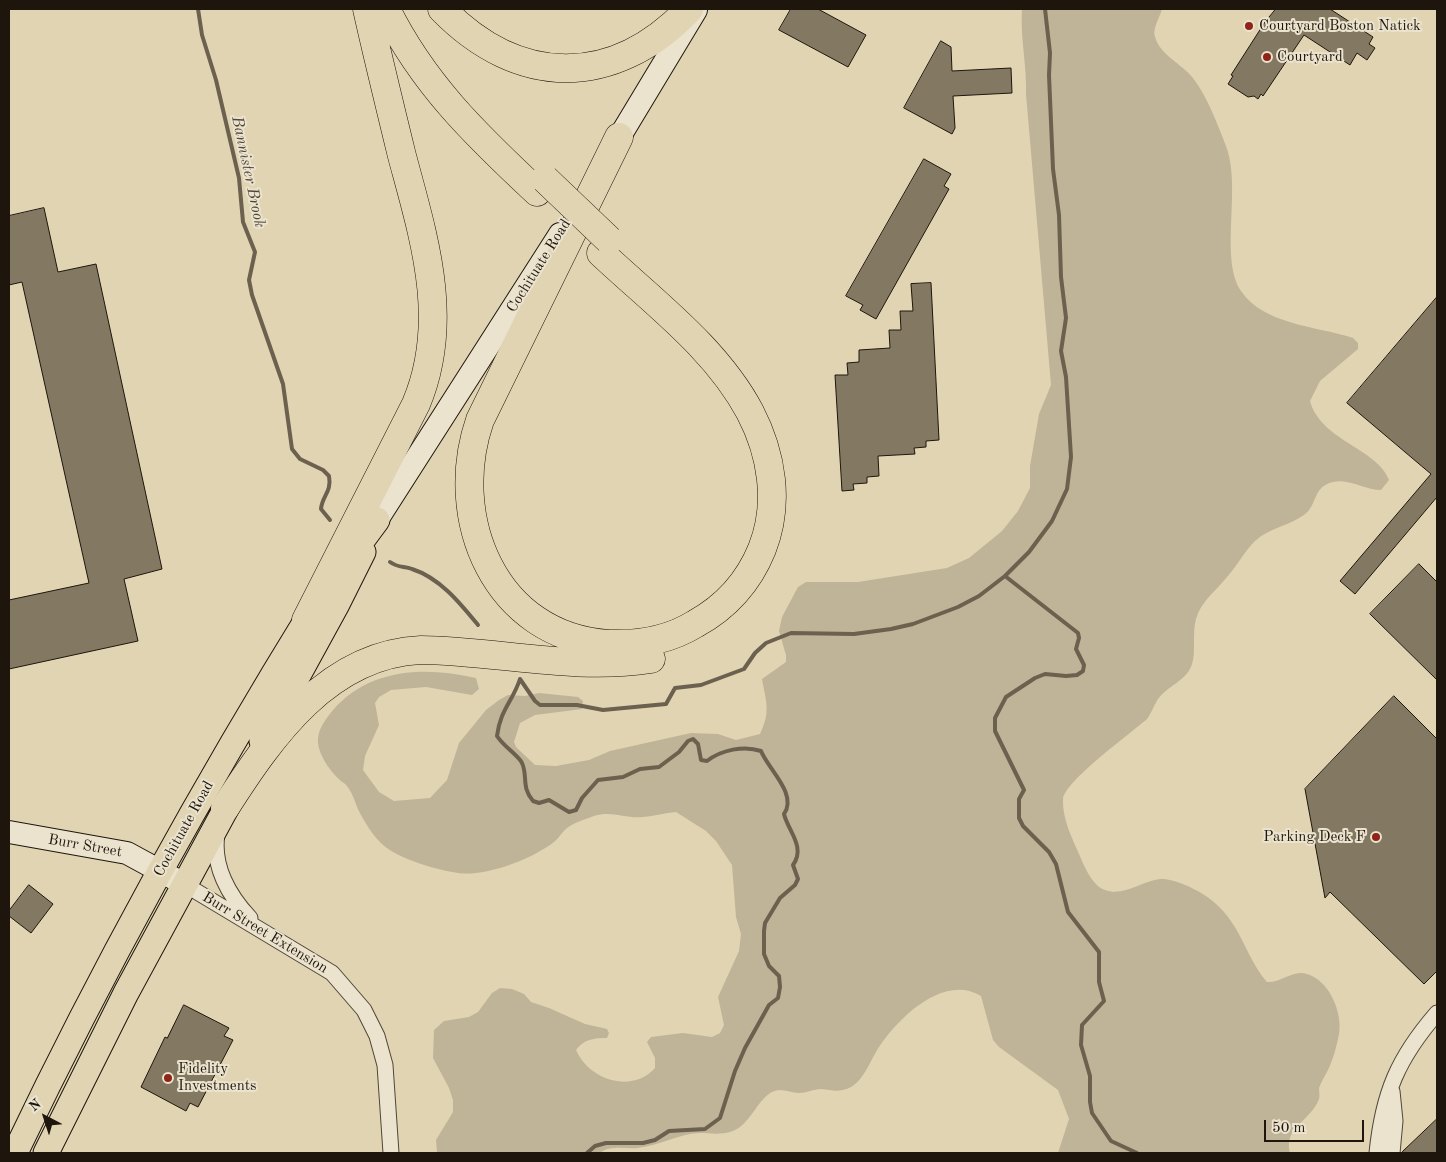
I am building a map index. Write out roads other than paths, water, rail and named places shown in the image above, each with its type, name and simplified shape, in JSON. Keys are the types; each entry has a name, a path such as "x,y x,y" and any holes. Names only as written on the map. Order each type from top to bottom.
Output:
{"highway":[{"path":"306,620 411,415 424,381 433,335 434,299 427,250 385,90 367,9"},
{"path":"386,9 417,63 444,100 467,125 541,185"},
{"path":"403,9 432,57 470,106 541,185 605,247 696,342 729,380 749,410 768,459 771,480 771,513 766,538 757,560 741,586 722,606 692,626 666,637 637,643 599,643 574,637 546,624 520,605 499,582 484,556 473,527 468,496 471,451 482,414 619,137"},
{"path":"442,9 467,32 502,54 531,64 572,68 602,64 631,54 657,39 688,9"},
{"path":"225,808 272,742 307,702 332,680 364,662 389,654 421,650 586,663 619,663 650,659 682,650 719,630 741,612 761,588 780,548 789,502 787,466 770,414 750,381 725,350 605,247"}],"main road":[{"name":"Cochituate Road","path":"15,1153 77,1029 161,870 223,759 306,620 333,578 377,520 619,137 696,9"},
{"name":"Cochituate Road","path":"46,1153 122,999 337,604 377,520"},
{"name":"Burr Street","path":"9,832 127,853 184,884"}],"street":[{"path":"225,808 216,843 222,876 239,906 266,933"},
{"name":"Burr Street Extension","path":"184,884 332,973 364,1010 378,1036 385,1065 391,1153"},
{"path":"1377,1153 1382,1114 1391,1087 1405,1055 1437,1013"},
{"path":"1391,1087 1394,1111 1392,1153"}],"waterway":[{"name":"Bannister Brook","path":"198,9 202,35 216,80 239,178 243,222 255,252 249,280 252,295 283,384 292,449 300,459 323,470 329,476 329,486 321,509 330,520"},
{"path":"1005,576 1029,552 1052,521 1067,489 1071,457 1066,377 1061,351 1066,318 1061,277 1059,215 1053,169 1049,75 1050,53 1045,9"},
{"name":"Bannister Brook","path":"390,562 432,578 457,600 478,625"},
{"name":"Bannister Brook","path":"520,679 535,701 540,705 577,705 603,710 666,704 675,688 701,685 744,669 755,653 766,643 791,633 854,634 913,624 958,607 979,596 1005,576 1078,633 1079,638 1076,649 1084,665 1083,671 1077,675 1066,676 1045,674 1035,678 1006,697 995,718 995,731 1024,790 1019,799 1019,818 1023,826 1049,852 1056,864 1068,912 1099,952 1099,982 1104,1001 1082,1025 1081,1045 1090,1076 1092,1113 1111,1141 1137,1153"},
{"path":"520,679 501,719 497,736 522,763 527,791 533,801 539,803 549,800 569,812 576,810 582,798 598,780 623,777 640,769 659,767 679,752 688,741 693,739 698,744 701,760 707,761 726,751 754,749 761,751 785,790 787,806 784,814 795,839 798,852 793,865 798,879 795,885 780,898 765,923 764,954 769,966 779,976 778,998 769,1005 745,1048 735,1071 720,1118 705,1129 669,1131 655,1140 643,1143 606,1143 595,1146 587,1153"}],"place":[{"name":"Courtyard Boston Natick","path":"1249,26"},
{"name":"Courtyard","path":"1267,57"},
{"name":"Parking Deck F","path":"1376,837"},
{"name":"Fidelity Investments","path":"168,1078"}]}
